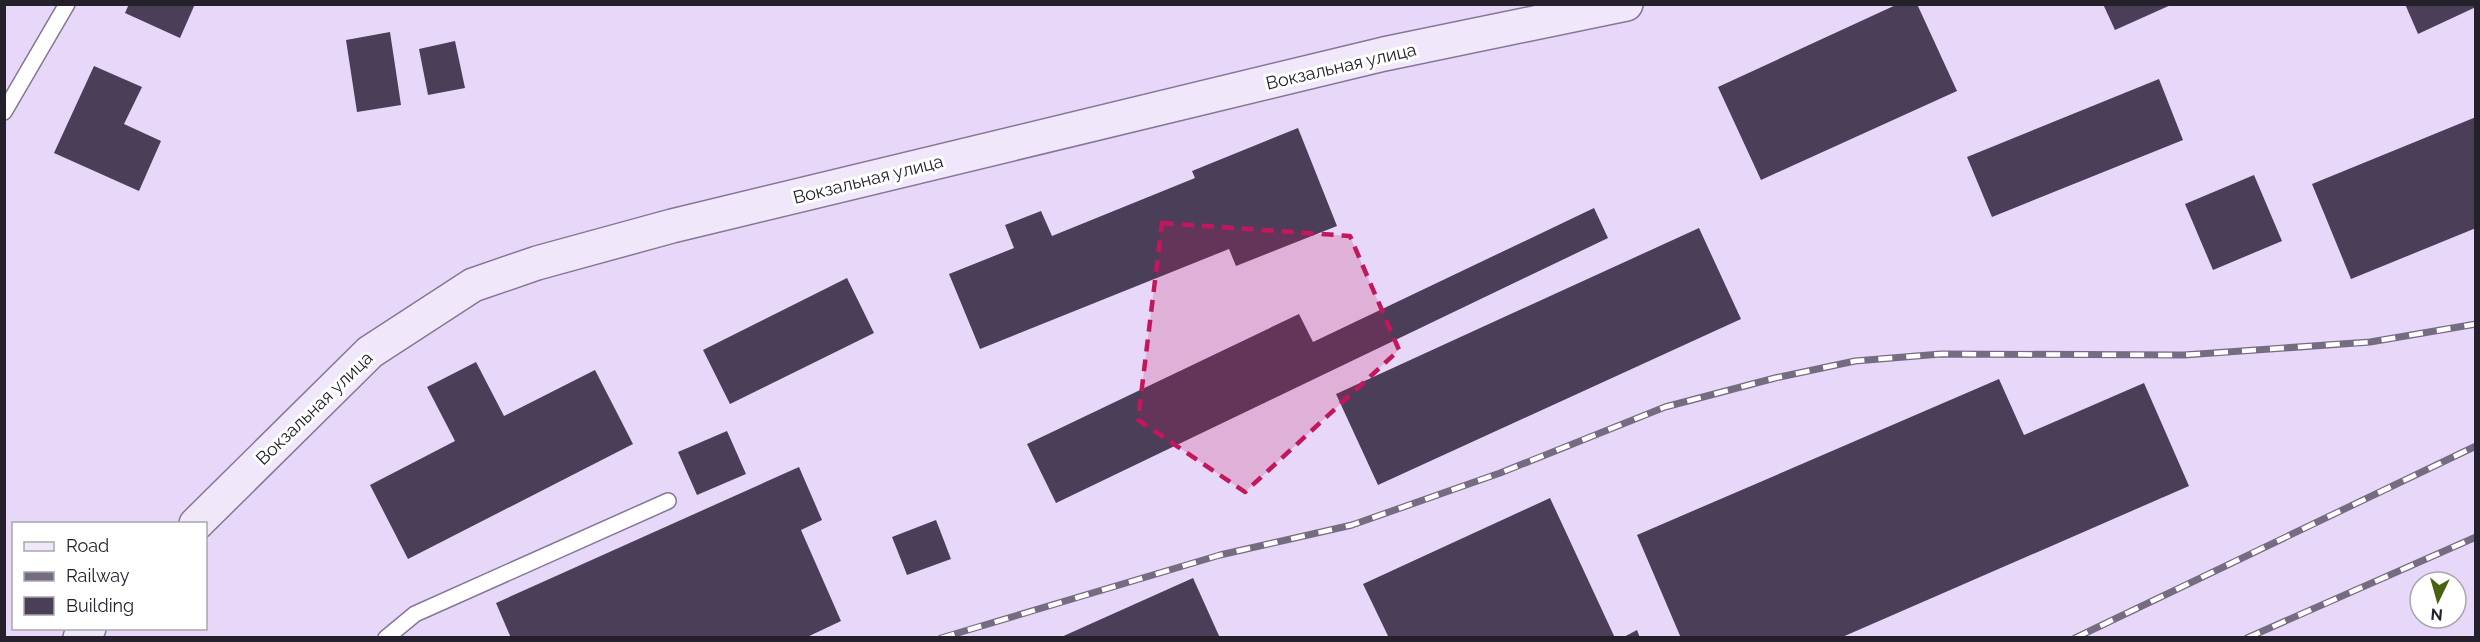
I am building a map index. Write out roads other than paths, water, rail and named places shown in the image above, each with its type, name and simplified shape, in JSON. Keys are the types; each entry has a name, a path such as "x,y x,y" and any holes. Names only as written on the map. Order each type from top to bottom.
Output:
{"street":[{"name":"Вокзальная улица","path":"198,522 370,352 473,285 537,263 672,226 1384,54 1626,4"}],"lane":[{"path":"4,111 67,4"},
{"path":"386,638 415,614 668,501"}],"railway":[{"path":"941,638 1220,555 1352,525 1500,473 1665,407 1775,378 1855,361 1941,354 2184,355 2370,342 2476,324"},
{"path":"2075,638 2476,446"},
{"path":"2247,638 2476,537"}]}
